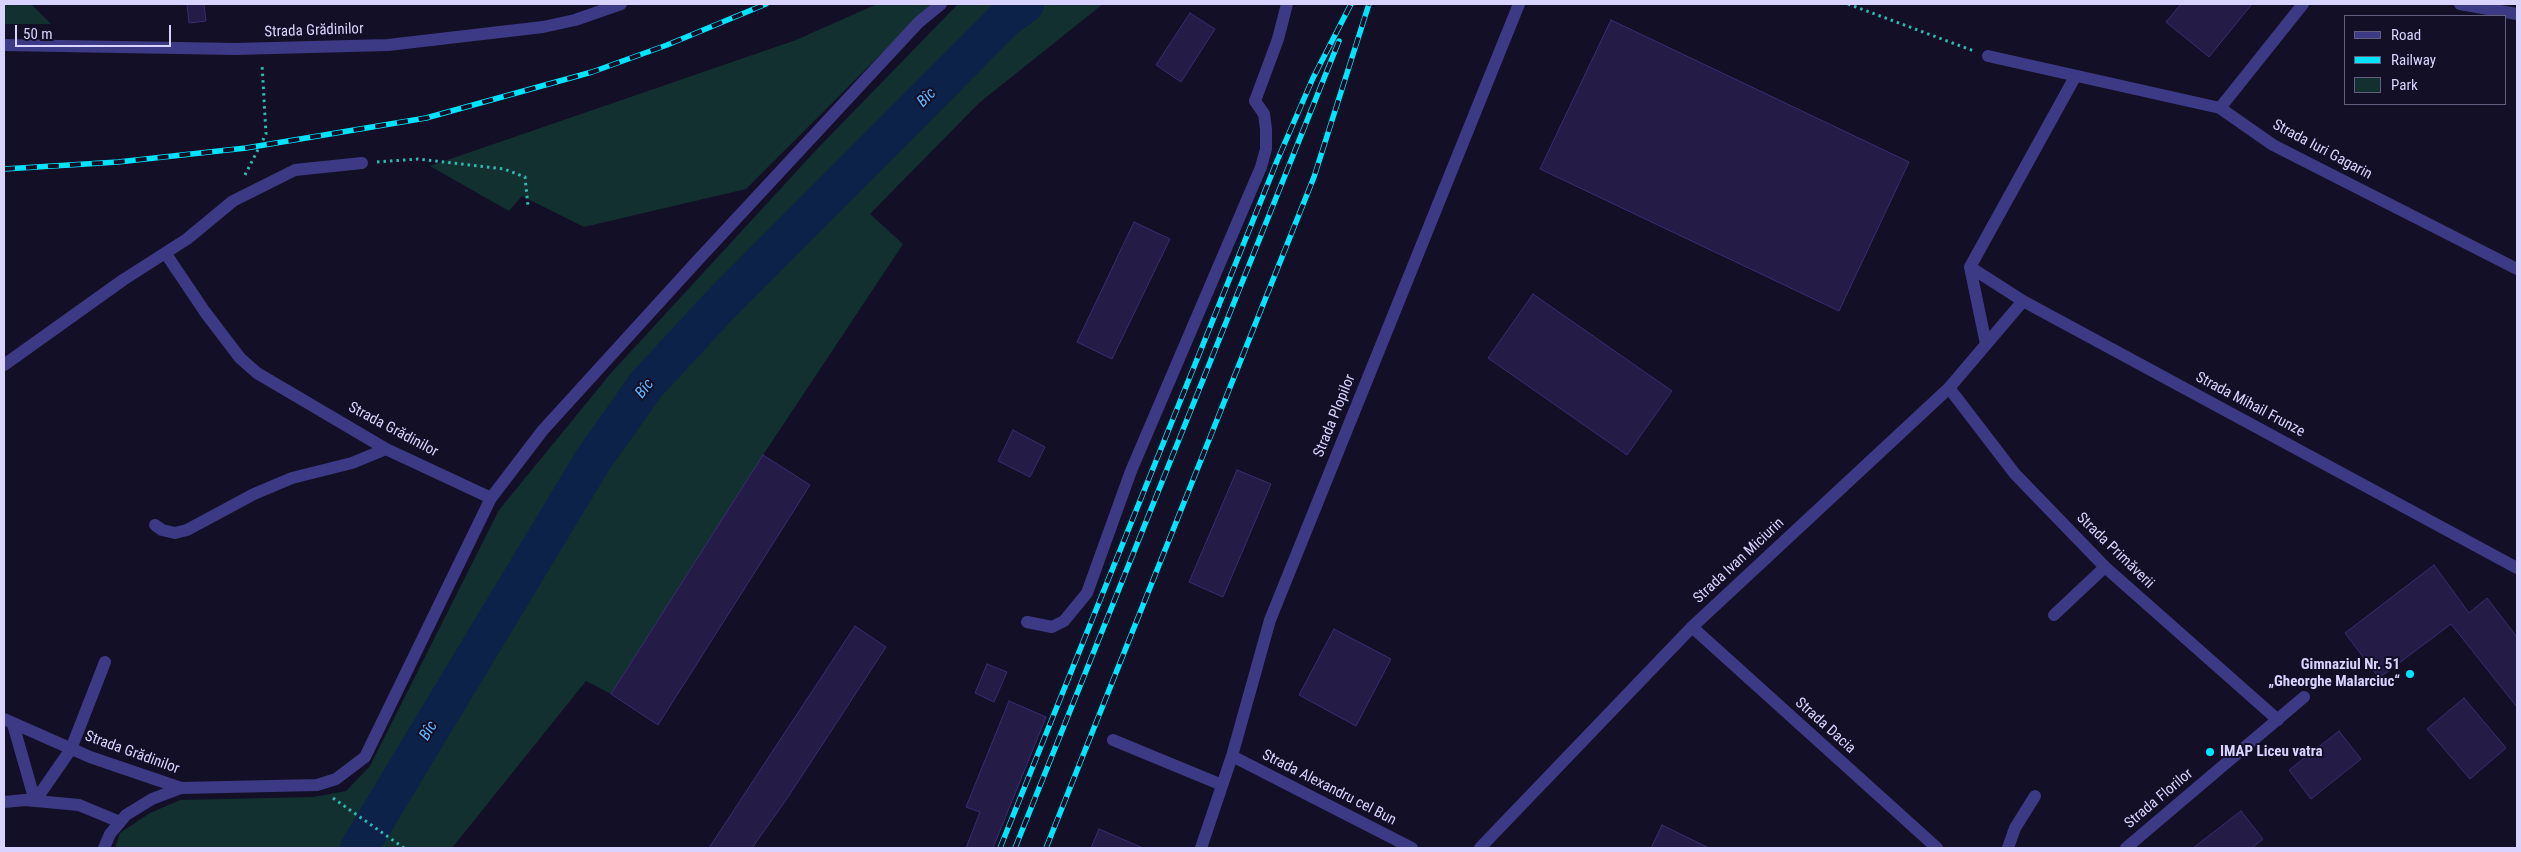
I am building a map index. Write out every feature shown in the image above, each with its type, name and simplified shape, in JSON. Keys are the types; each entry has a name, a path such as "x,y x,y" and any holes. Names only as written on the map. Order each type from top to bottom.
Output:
{"street":[{"name":"Strada Grădinilor","path":"4,45 262,48 388,45 466,38 575,20 621,4"},
{"path":"104,848 110,834 126,815 152,799 181,788 317,785 336,779 365,757 490,498 543,430 696,261 919,22 941,4"},
{"path":"1027,622 1052,627 1074,611 1087,593 1131,471 1261,167 1266,149 1266,129 1264,114 1255,101 1278,39 1287,4"},
{"path":"2220,108 2303,4"},
{"path":"2460,4 2517,14"},
{"name":"Strada Plopilor","path":"1201,848 1232,756 1270,620 1516,5"},
{"name":"Strada Iuri Gagarin","path":"1988,56 2220,108 2273,145 2517,269"},
{"path":"1986,344 1970,267 2075,76"},
{"path":"4,365 123,280 166,254 233,201 295,170 362,162"},
{"name":"Strada Grădinilor","path":"166,254 205,312 240,358 257,373 386,448 490,498"},
{"name":"Strada Mihail Frunze","path":"1970,267 2022,301 2517,568"},
{"name":"Strada Ivan Miciurin","path":"1480,848 1692,627 1948,388 2022,301"},
{"name":"Strada Primăverii","path":"1948,388 2015,474 2105,567 2278,720"},
{"path":"155,525 162,530 174,533 187,530 254,494 292,478 352,463 386,448"},
{"path":"2054,615 2105,567"},
{"name":"Strada Dacia","path":"1692,627 1937,848"},
{"name":"Strada Grădinilor","path":"71,749 105,662"},
{"name":"Strada Florilor","path":"2126,848 2304,697"},
{"name":"Strada Grădinilor","path":"8,722 71,749 181,788"},
{"path":"8,722 35,801"},
{"path":"1113,740 1222,786"},
{"path":"35,801 71,749"},
{"name":"Strada Alexandru cel Bun","path":"1232,756 1412,848"},
{"path":"2008,848 2008,842 2015,828 2035,796"},
{"path":"4,802 35,801 79,805 120,822"}],"path":[{"path":"1848,4 1988,56"},
{"path":"233,201 266,134 262,48"},
{"path":"362,162 418,159 504,169 525,177 528,206"},
{"path":"317,785 354,815 404,848"}],"green space":[{"path":"4,4 31,4 51,24 4,24"},
{"path":"877,4 931,4 746,189 584,227 522,196 509,211 430,166 796,40"},
{"path":"958,4 1103,4 979,103 870,214 903,244 763,455 611,694 586,681 452,848 115,848 120,833 150,813 180,800 313,797 346,791 370,766 499,510 611,373 818,148"}],"building":[{"path":"187,4 204,4 206,21 189,23"},
{"path":"2181,4 2252,4 2209,57 2166,22"},
{"path":"1190,13 1215,29 1181,82 1156,65"},
{"path":"1611,20 1909,162 1839,311 1540,169"},
{"path":"1134,222 1170,239 1112,359 1077,342"},
{"path":"1533,294 1672,391 1627,455 1488,358"},
{"path":"1013,430 1045,447 1030,477 998,461"},
{"path":"763,455 810,485 658,725 611,694"},
{"path":"1237,470 1271,484 1223,597 1189,582"},
{"path":"2434,565 2469,613 2487,598 2517,637 2517,707 2451,624 2379,678 2345,633"},
{"path":"855,626 886,647 788,797 752,848 709,848"},
{"path":"1334,629 1391,659 1356,726 1299,695"},
{"path":"987,664 1007,672 994,702 975,693"},
{"path":"2464,698 2506,748 2470,779 2427,729"},
{"path":"1009,701 1046,717 993,848 966,848 980,812 966,807"},
{"path":"2339,731 2361,759 2311,799 2289,770"},
{"path":"2241,811 2263,839 2252,848 2193,848"},
{"path":"1662,825 1709,848 1651,848"},
{"path":"1099,829 1143,848 1091,848"}],"waterway":[{"name":"Bîc","path":"359,848 593,460 646,385 720,305 1005,19 1025,4"}],"railway":[{"path":"4,169 118,162 246,148 426,118 592,72 667,45 766,4"},
{"path":"1000,848 1277,161 1313,78 1351,4"},
{"path":"1046,848 1314,177 1369,4"},
{"path":"1015,848 1339,41"}],"place":[{"name":"Gimnaziul Nr. 51 „Gheorghe Malarciuc“","path":"2410,674"},
{"name":"IMAP Liceu vatra","path":"2210,752"}]}
